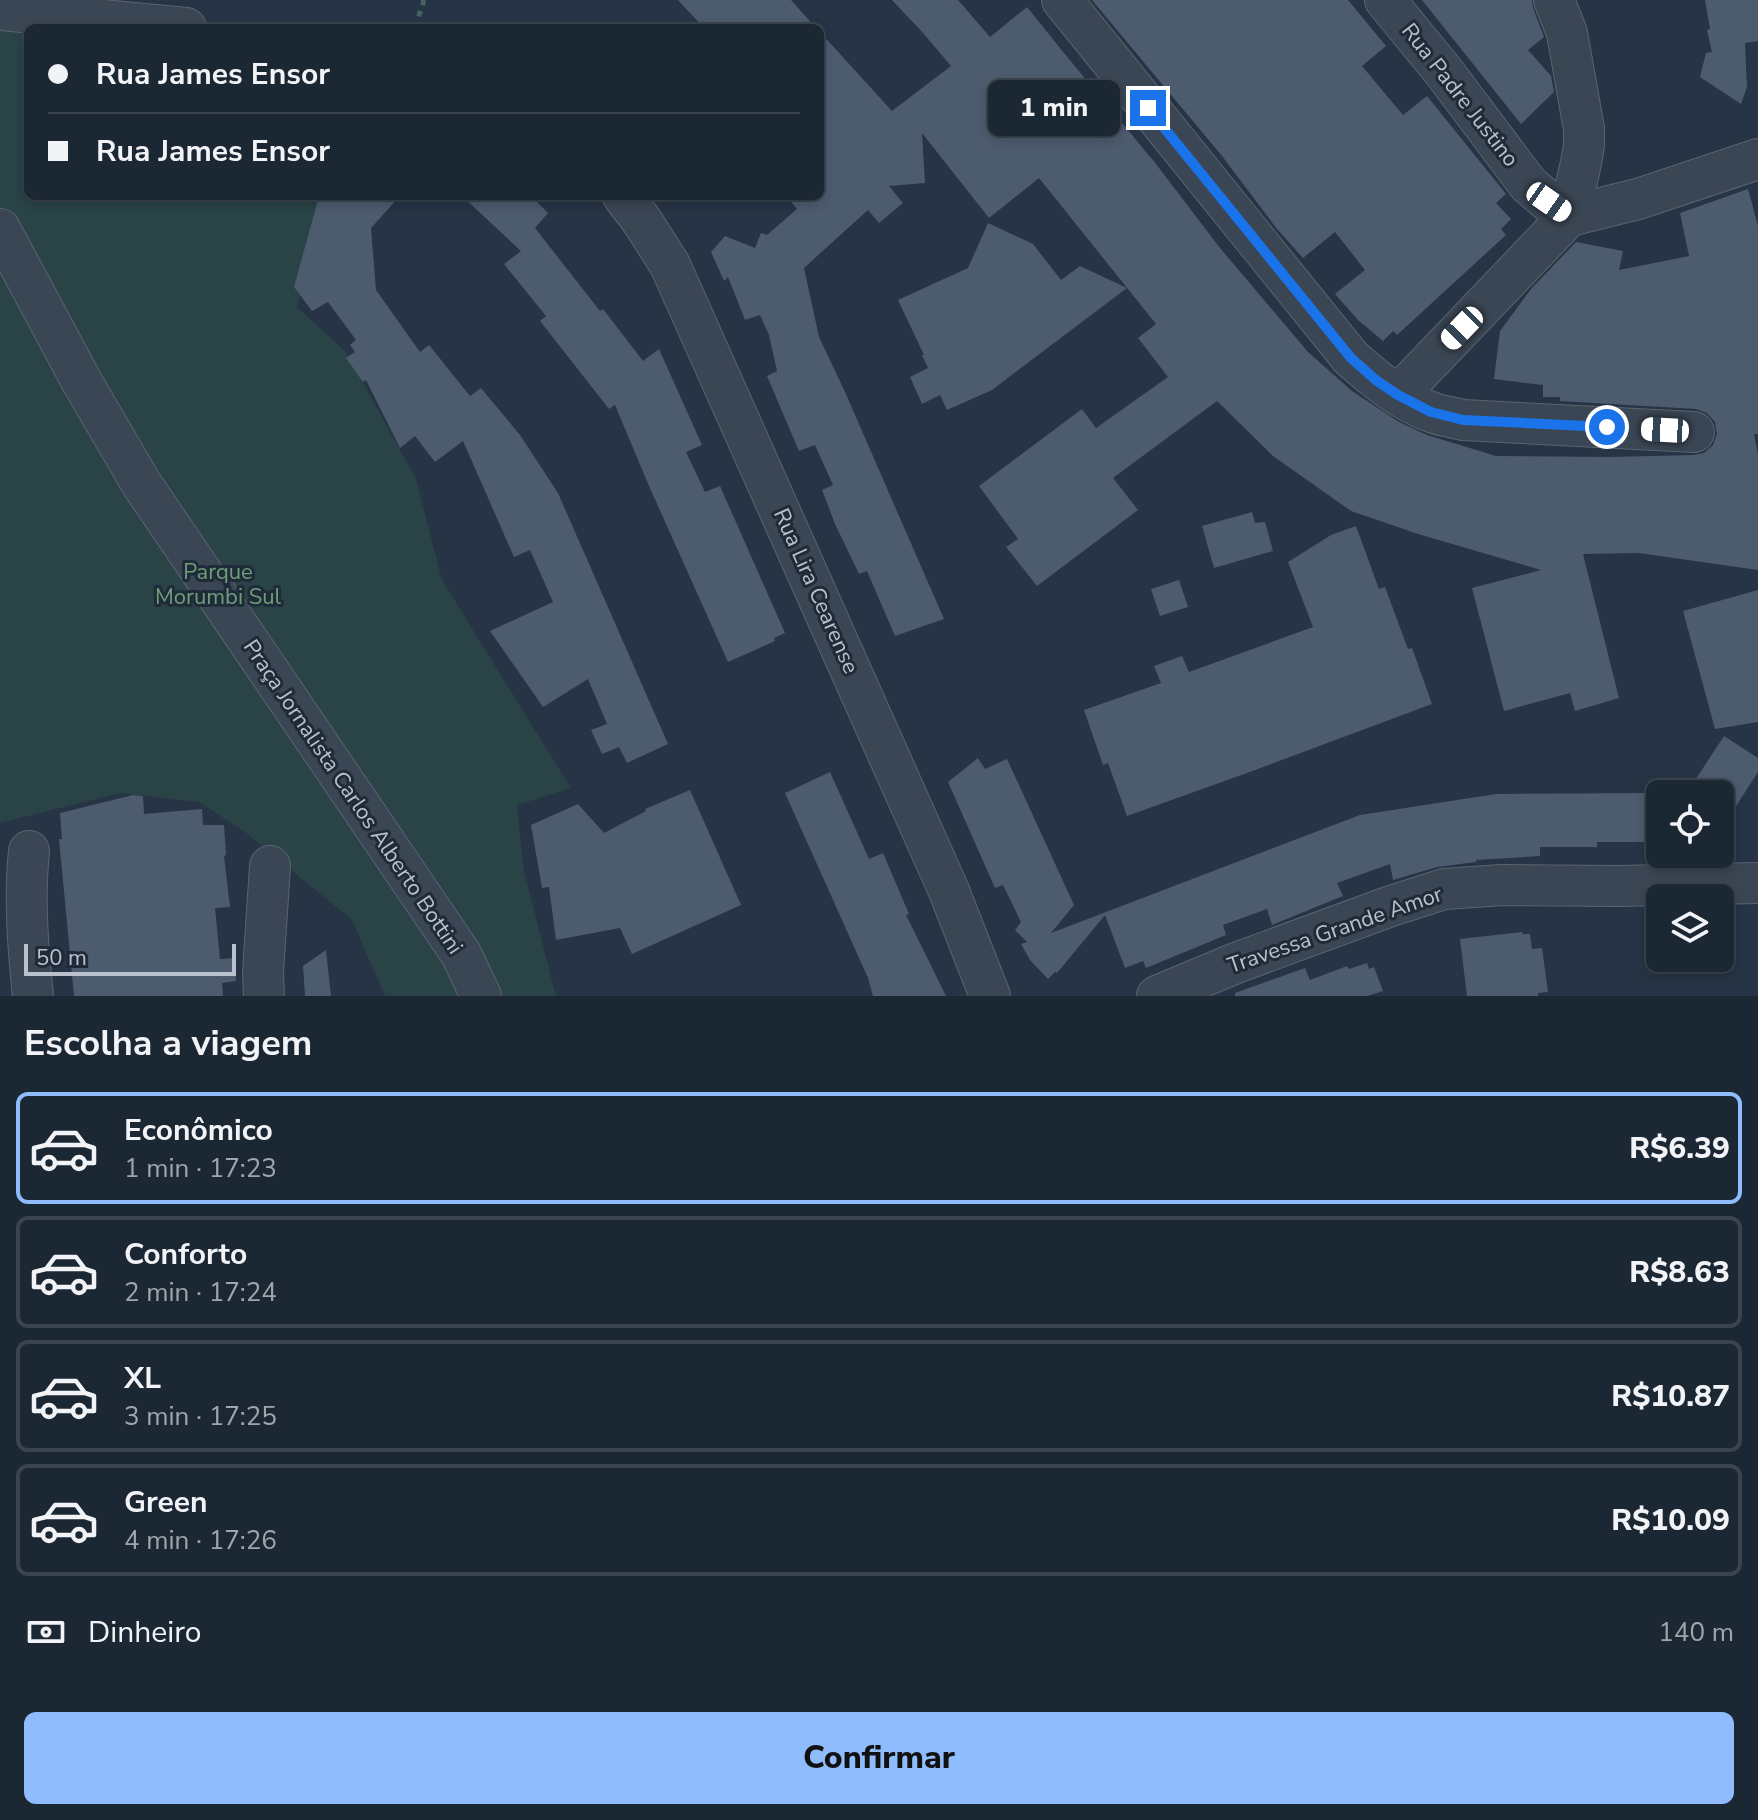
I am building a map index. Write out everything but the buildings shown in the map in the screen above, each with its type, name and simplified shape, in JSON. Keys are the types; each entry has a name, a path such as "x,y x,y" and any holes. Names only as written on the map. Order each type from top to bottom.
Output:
{"street":[{"path":"1062,0 1351,358 1377,381 1431,412 1463,420 1694,432"},
{"name":"Rua Padre Justino","path":"1385,0 1444,72 1528,184 1569,216"},
{"path":"1398,395 1569,216 1581,163 1584,129 1567,33 1554,0"},
{"path":"0,10 145,24"},
{"path":"1569,216 1638,199 1758,159"},
{"name":"Rua Lira Cearense","path":"626,200 670,265 949,891 990,996"},
{"name":"Praça Jornalista Carlos Alberto Bottini","path":"0,229 82,382 141,483 461,954 481,996"},
{"path":"29,851 29,950 33,996"},
{"path":"264,996 270,866"},
{"name":"Travessa Grande Amor","path":"1157,996 1236,963 1444,889 1502,885 1758,883"}],"path":[{"path":"416,24 424,0"}],"green space":[{"name":"Parque Morumbi Sul","path":"0,27 24,28 24,200 325,200 297,307 346,352 416,479 442,580 571,788 517,805 524,871 556,996 385,996 352,920 245,832 199,802 120,793 0,823"}],"route":[{"path":"1148,108 1351,358 1377,381 1431,412 1463,420 1607,427"}]}
